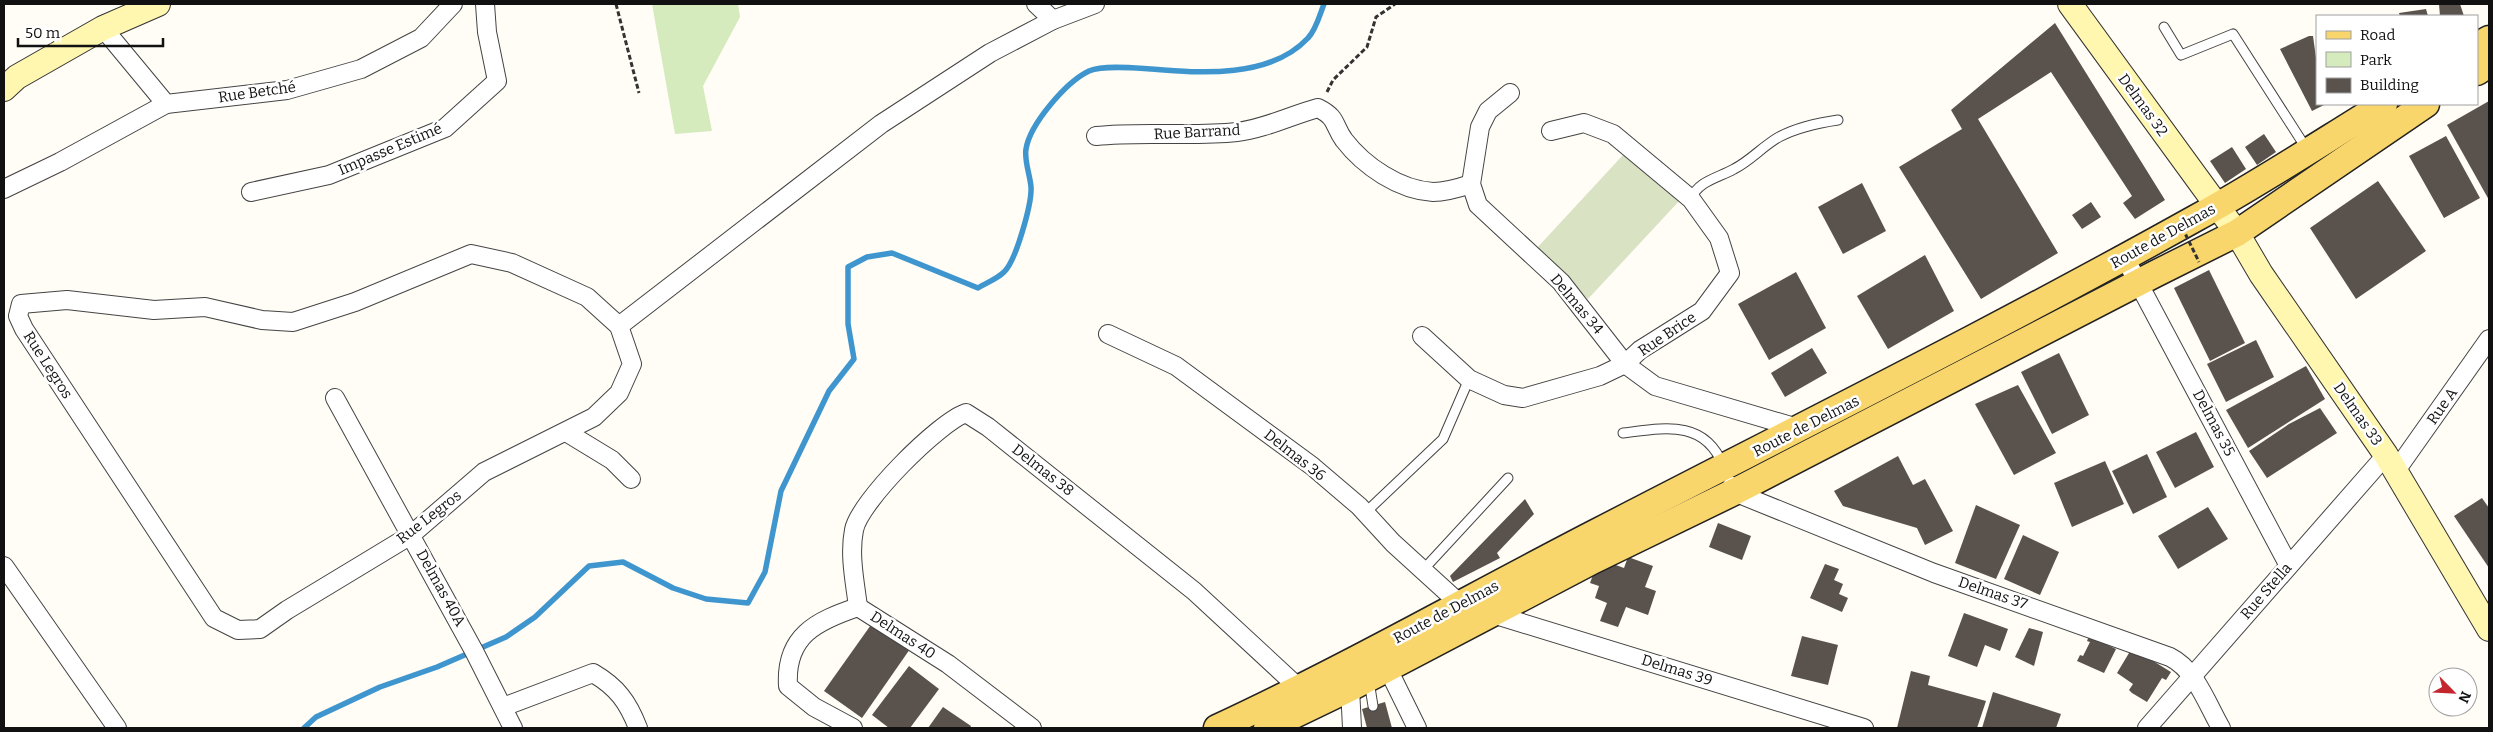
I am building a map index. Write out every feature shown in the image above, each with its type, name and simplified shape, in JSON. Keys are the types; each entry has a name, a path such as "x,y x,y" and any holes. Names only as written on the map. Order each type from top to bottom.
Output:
{"main road":[{"path":"4,89 17,77 103,28 158,4"},
{"name":"Delmas 32","path":"2070,4 2191,171 2197,215"},
{"path":"2478,45 2489,39"},
{"path":"2478,71 2489,64"},
{"name":"Route de Delmas","path":"1267,728 1365,670 1460,604 1801,429 2125,258 2243,190 2382,105"},
{"name":"Route de Delmas","path":"1217,728 1300,689 1365,670 1491,612 1734,492 2139,283 2201,257 2425,105"},
{"path":"2191,171 2211,186 2243,190"},
{"name":"Delmas 33","path":"2197,215 2237,233 2261,274 2390,463 2489,628"},
{"path":"2201,257 2232,254 2261,274"}],"street":[{"name":"Rue Betché","path":"166,104 287,90 361,69 421,38 453,4"},
{"name":"Impasse Estimé","path":"251,192 329,175 445,128 497,81 487,32 484,4"},
{"path":"1036,4 1053,20"},
{"path":"619,326 881,124 990,53 1053,20 1095,4"},
{"path":"4,189 60,162 166,104 103,28"},
{"path":"1326,112 1336,122 1342,138 1354,151 1390,178 1410,187 1434,192 1471,184 1480,127 1488,111 1510,93"},
{"name":"Rue Barrand","path":"1096,136 1118,134 1170,136 1239,132 1318,108 1326,112"},
{"name":"Rue Brice","path":"1422,336 1469,379 1504,395 1523,398 1600,376 1625,364 1640,350 1702,311 1730,273 1718,238 1691,199 1613,134 1584,123 1551,132"},
{"name":"Delmas 34","path":"1471,184 1478,204 1561,282 1625,364 1655,386 1801,429"},
{"name":"Rue Legros","path":"471,254 512,263 587,297 619,326 632,364 619,393 594,417 566,432 484,472 411,535 286,610 260,629 238,630 214,618 24,329 18,316 21,304 67,300 154,310 205,307 262,320 293,322 355,302 471,254"},
{"name":"Delmas 35","path":"2125,258 2288,564"},
{"name":"Delmas 36","path":"1108,334 1176,366 1312,466 1365,513 1393,543 1460,604"},
{"name":"Rue A","path":"2390,463 2489,339"},
{"name":"Delmas 40A","path":"335,398 492,683 513,728"},
{"name":"Delmas 38","path":"858,607 852,559 854,529 868,501 926,442 957,416 966,413 988,427 1194,591 1300,689"},
{"path":"566,432 612,460 631,479"},
{"name":"Rue Stella","path":"2147,728 2288,564 2390,463"},
{"path":"1724,468 1734,492"},
{"name":"Delmas 37","path":"1734,492 1934,573 2170,657 2186,667 2193,676 2221,728"},
{"path":"4,566 117,728"},
{"name":"Delmas 39","path":"1460,604 1864,728"},
{"name":"Delmas 40","path":"853,728 814,707 788,686 787,668 794,646 825,618 858,607 948,664 1032,728"},
{"path":"1352,728 1365,670"},
{"path":"1365,670 1417,728"},
{"path":"503,707 593,673 612,684 632,711 638,728"}],"lane":[{"path":"2164,27 2181,55 2233,34 2308,151"},
{"path":"1691,199 1694,190 1706,182 1736,169 1778,138 1809,124 1838,120"},
{"path":"1365,513 1443,439 1469,379"},
{"path":"1623,433 1672,427 1696,433 1716,449 1724,468"},
{"path":"1423,570 1508,478"},
{"path":"1365,670 1373,706"}],"path":[{"path":"616,4 639,93"},
{"path":"1326,112 1325,96 1333,80 1367,47 1376,17 1395,4"},
{"path":"2197,215 2201,257"}],"green space":[{"path":"652,4 738,4 740,17 703,86 712,131 675,134"},
{"path":"1623,155 1681,199 1588,299 1536,249"}],"building":[{"path":"2439,4 2460,4 2464,15 2440,15"},
{"path":"2426,9 2428,15 2400,15 2399,13"},
{"path":"2055,23 2165,200 2135,219 2123,203 2132,196 2051,72 1978,119 2058,253 1981,299 1899,167 1962,129 1951,110"},
{"path":"2313,36 2316,58 2316,105 2324,105 2312,111 2280,49"},
{"path":"2489,101 2489,200 2447,125"},
{"path":"2264,134 2276,152 2257,165 2245,147"},
{"path":"2446,136 2480,198 2444,218 2409,156"},
{"path":"2232,147 2246,169 2225,183 2210,161"},
{"path":"2378,181 2426,251 2356,299 2310,228"},
{"path":"1862,183 1886,231 1843,254 1818,207"},
{"path":"2091,202 2101,217 2082,229 2072,215"},
{"path":"1925,255 1954,311 1888,349 1857,296"},
{"path":"2209,270 2245,343 2210,361 2174,288"},
{"path":"1796,272 1826,328 1769,360 1738,304"},
{"path":"2256,340 2274,377 2226,402 2207,364"},
{"path":"1812,348 1827,373 1785,397 1771,373"},
{"path":"2059,353 2089,415 2052,434 2021,372"},
{"path":"2306,366 2325,399 2248,448 2226,410"},
{"path":"2018,385 2056,453 2014,475 1975,404"},
{"path":"2320,408 2337,433 2267,478 2249,451 2289,424"},
{"path":"2196,432 2214,467 2175,488 2156,452"},
{"path":"2147,454 2167,497 2133,514 2112,471"},
{"path":"1898,456 1913,485 1925,479 1953,531 1925,545 1917,528 1843,506 1834,491"},
{"path":"2105,461 2124,504 2072,527 2054,483"},
{"path":"2482,498 2489,508 2489,568 2454,516"},
{"path":"1525,499 1534,514 1497,553 1500,558 1453,582 1450,576"},
{"path":"1976,505 2020,525 1996,579 1955,563"},
{"path":"2208,507 2228,539 2178,569 2158,536"},
{"path":"1718,523 1751,536 1742,560 1709,547"},
{"path":"2023,535 2059,552 2040,595 2004,579"},
{"path":"1628,557 1653,566 1645,587 1656,591 1648,615 1626,607 1618,627 1600,621 1607,603 1595,598 1599,586 1590,583 1599,559 1624,568"},
{"path":"1825,564 1839,569 1834,580 1843,584 1839,594 1848,598 1842,612 1810,598"},
{"path":"1964,613 2008,629 2000,651 1985,645 1977,667 1948,656"},
{"path":"873,622 910,649 862,718 824,691"},
{"path":"2029,628 2043,632 2034,666 2015,657"},
{"path":"1802,636 1838,645 1828,685 1791,676"},
{"path":"2089,636 2116,649 2104,673 2077,661 2080,655 2083,656 2090,642 2087,641"},
{"path":"2132,648 2171,672 2166,680 2162,678 2147,702 2132,693 2129,690 2133,684 2117,673"},
{"path":"909,666 939,689 910,728 889,728 872,715"},
{"path":"1911,671 1930,676 1928,685 1986,701 1977,728 1897,728"},
{"path":"1993,692 2061,714 2056,728 1982,728"},
{"path":"1385,702 1392,728 1367,728 1362,709"},
{"path":"943,707 971,726 970,728 928,728"}],"waterway":[{"path":"304,728 316,717 380,687 437,667 506,637 535,617 589,566 623,562 673,588 706,599 748,603 765,572 781,491 829,391 854,359 848,324 848,267 867,257 892,253 978,288 991,281 1009,266 1026,218 1031,195 1026,158 1029,139 1034,128 1050,105 1070,84 1089,71 1111,67 1212,72 1254,67 1274,61 1292,51 1311,35 1324,4"}]}
